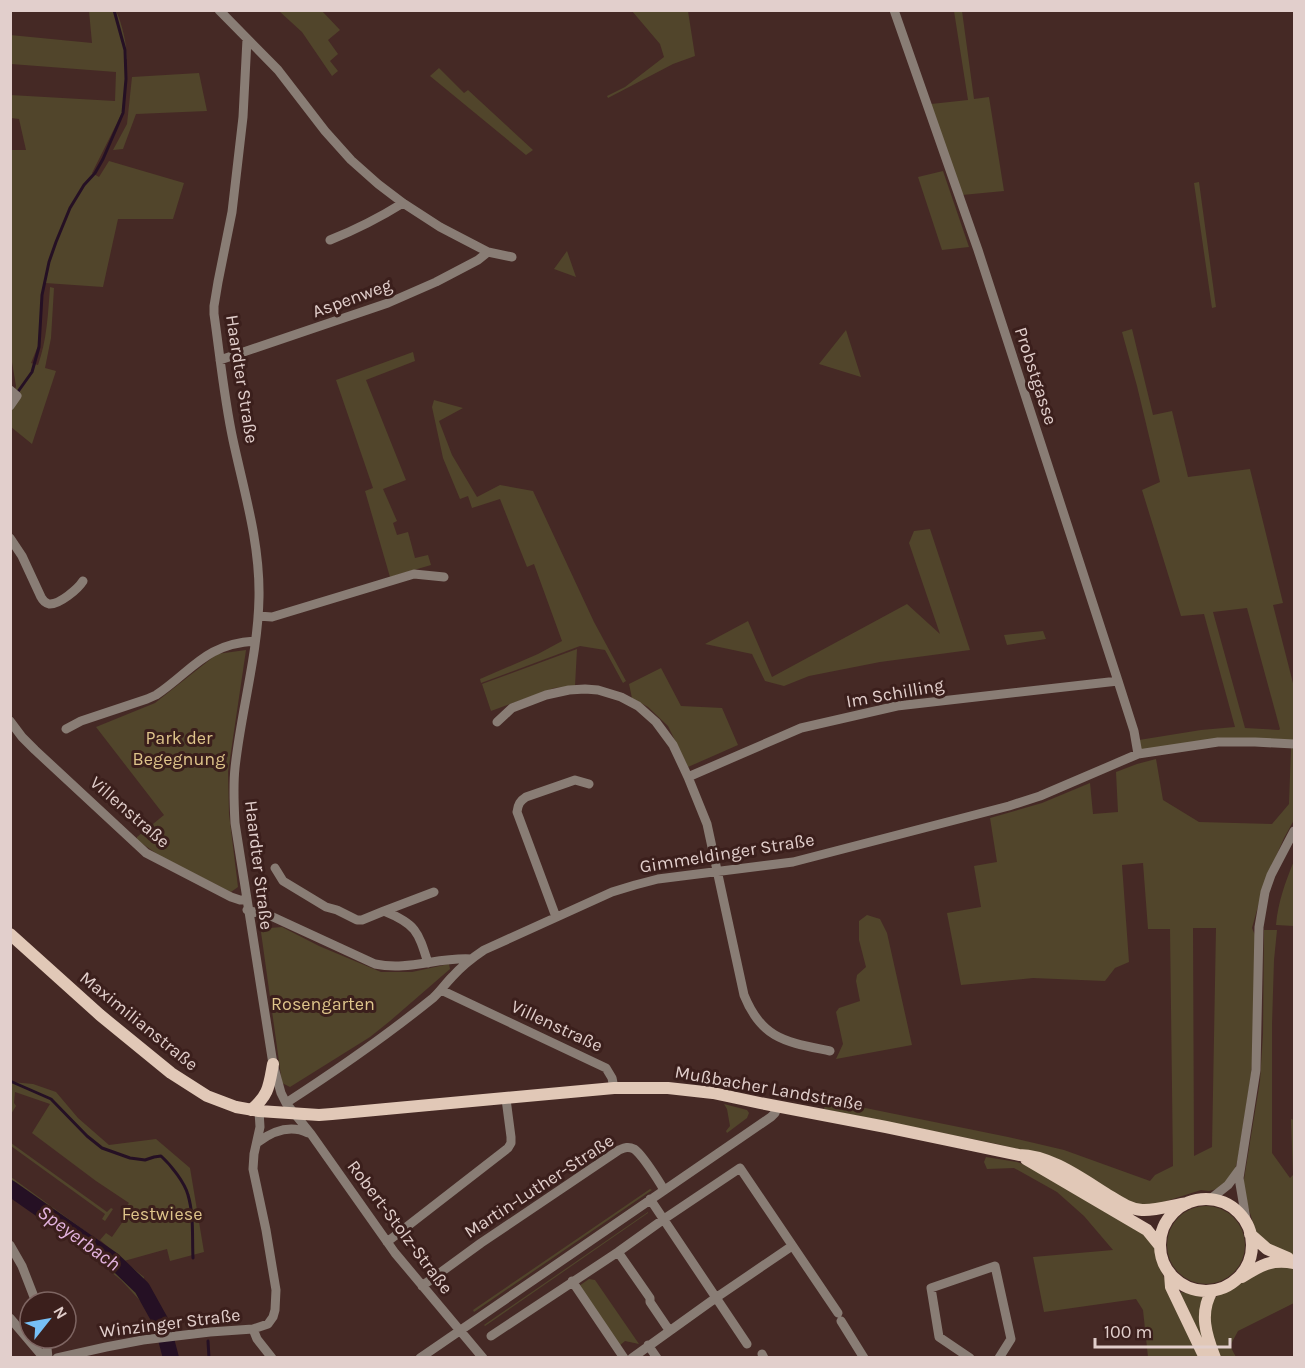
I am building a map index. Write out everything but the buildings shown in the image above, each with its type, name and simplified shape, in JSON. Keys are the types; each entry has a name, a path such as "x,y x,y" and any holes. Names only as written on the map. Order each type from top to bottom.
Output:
{"main road":[{"name":"Maximilianstraße","path":"10,934 100,1015 171,1073 207,1096 229,1105 255,1111 294,1114"},
{"path":"255,1111 269,1089 273,1064"},
{"name":"Mußbacher Landstraße","path":"294,1114 332,1114 614,1088 687,1089 885,1126 1019,1155 1035,1156 1136,1209 1148,1210 1188,1203"},
{"path":"1019,1155 1140,1226 1150,1233 1160,1246"},
{"path":"1209,1200 1229,1206 1241,1216 1249,1230 1267,1249 1294,1262 1267,1263 1226,1287 1212,1291 1188,1288 1170,1274 1163,1261 1160,1246 1162,1232 1169,1218 1176,1211 1188,1203 1209,1200"},
{"path":"1236,1281 1249,1262 1252,1246 1249,1230"},
{"path":"1170,1274 1171,1287 1205,1358"},
{"path":"1212,1291 1204,1316 1208,1339 1215,1358"}],"street":[{"path":"219,10 278,70 325,131 371,179 440,227 488,252 512,257"},
{"name":"Probstgasse","path":"894,10 978,250 1134,731 1138,754"},
{"name":"Haardter Straße","path":"248,39 243,117 232,212 214,306 225,401 245,486 258,582 255,641 234,780 235,822 273,1064 280,1093 294,1114"},
{"path":"330,240 353,231 403,203"},
{"name":"Aspenweg","path":"220,360 388,303 436,282 478,260 488,252"},
{"path":"10,406 14,393"},
{"path":"10,538 22,556 45,603 55,603 66,597 83,581"},
{"path":"258,616 272,617 414,574 444,578"},
{"path":"66,729 81,721 156,695 212,652 230,644 255,641"},
{"name":"Im Schilling","path":"688,777 801,728 897,706 1118,681"},
{"path":"497,722 512,708 569,690 585,689 598,690 621,697 638,706 656,722 673,745 707,824 749,1009 764,1027 780,1038 788,1042 830,1051"},
{"name":"Villenstraße","path":"10,721 35,750 147,853 231,897 375,964 390,967 455,958 471,959"},
{"name":"Gimmeldinger Straße","path":"286,1103 359,1055 396,1027 484,950 612,892 658,879 793,862 1009,806 1040,796 1138,754 1218,742 1294,744"},
{"path":"556,917 517,812 517,806 526,797 575,780 589,784"},
{"path":"1249,1230 1240,1184 1240,1168 1257,1052 1259,927 1271,875 1294,831"},
{"path":"275,868 283,881 326,907 337,909 357,920 434,892"},
{"path":"384,911 411,925 420,940 428,963"},
{"name":"Villenstraße","path":"441,990 606,1068 612,1078 614,1088"},
{"path":"387,1242 508,1148 511,1137 507,1099"},
{"path":"420,1358 771,1117 778,1106"},
{"name":"Winzinger Straße","path":"57,1358 154,1339 253,1329 268,1324 273,1317 276,1302 274,1274 253,1169 260,1127 255,1111"},
{"name":"Robert-Stolz-Straße","path":"294,1114 311,1134 387,1242 483,1358"},
{"path":"258,1142 268,1134 288,1129 301,1129 311,1134"},
{"name":"Martin-Luther-Straße","path":"422,1286 481,1243 606,1158 626,1147 638,1152 664,1190"},
{"path":"491,1336 740,1168 864,1358"},
{"path":"1209,1200 1228,1185 1240,1168"},
{"path":"650,1199 747,1344"},
{"path":"10,1245 22,1266 31,1290"},
{"path":"632,1358 792,1246"},
{"path":"618,1252 651,1298 650,1302 669,1330"},
{"path":"970,1358 939,1337 931,1288 995,1266 1011,1339 999,1358"},
{"path":"572,1281 624,1358"},
{"path":"10,1318 46,1358"},
{"name":"Winzinger Straße","path":"253,1329 272,1358"},
{"path":"648,1345 657,1358"}],"green space":[{"path":"89,11 116,11 124,34 127,59 125,59 126,79 122,113 92,173 99,177 109,161 184,183 173,219 118,219 103,287 45,283 38,346 31,363 38,365 41,356 47,327 50,287 54,288 51,338 45,368 56,371 32,444 11,427 11,406 16,386 10,350 11,150 26,150 19,119 11,118 10,95 115,101 116,72 11,64 10,35 92,43"},
{"path":"279,11 322,11 340,30 328,40 338,54 330,61 338,71 332,76 302,32"},
{"path":"632,11 688,11 695,56 673,64 608,98 607,96 625,87 664,57 660,44"},
{"path":"954,11 962,11 974,99 989,97 1004,191 962,195 931,104 968,100"},
{"path":"439,68 464,93 468,90 533,150 526,155 430,76"},
{"path":"199,73 207,111 136,114 123,149 113,150 127,124 132,77"},
{"path":"943,171 969,247 942,250 918,177"},
{"path":"1199,182 1216,307 1212,308 1194,183"},
{"path":"567,251 576,277 554,269"},
{"path":"1132,329 1153,415 1172,411 1188,477 1250,469 1283,603 1273,605 1294,687 1294,741 1141,750 1139,740 1235,727 1204,614 1181,616 1142,490 1160,482 1122,332","holes":["1247,608 1280,729 1245,728 1213,612"]},
{"path":"846,330 861,377 819,364"},
{"path":"413,352 415,361 366,380 406,480 383,489 397,521 393,523 397,535 408,532 415,558 428,555 431,565 390,577 365,491 373,488 336,380"},
{"path":"434,400 463,408 439,421 452,455 477,497 500,485 533,491 594,622 626,681 623,683 605,650 580,646 481,683 480,679 562,641 534,564 527,567 500,499 472,508 468,496 460,499 443,458 432,407"},
{"path":"930,529 970,650 880,662 809,676 784,686 765,681 752,654 705,644 748,621 772,677 907,604 940,634 909,543 914,531"},
{"path":"1043,631 1046,639 1007,645 1004,635"},
{"path":"577,649 575,686 554,688 491,711 482,684"},
{"name":"Park der Begegnung","path":"246,650 228,772 229,814 238,887 231,892 160,856 137,840 137,837 164,815 96,727 155,703 217,654"},
{"path":"661,668 681,706 722,708 738,745 688,767 668,726 648,707 632,698 629,684"},
{"path":"1291,748 1294,749 1294,820 1265,881 1252,928 1255,935 1254,1042 1251,1075 1238,1158 1234,1173 1224,1185 1217,1189 1201,1190 1154,1205 1135,1206 1037,1154 824,1109 826,1100 1008,1137 1064,1150 1150,1181 1155,1175 1173,1166 1170,929 1148,929 1143,863 1122,865 1129,962 1115,968 1105,981 1033,978 961,985 947,913 981,907 974,866 997,862 990,818 1042,803 1090,783 1093,814 1118,812 1116,772 1137,764 1156,759 1163,800 1199,822 1272,824 1289,804","holes":["1193,928 1216,928 1212,1147 1194,1156"]},
{"path":"1294,861 1294,926 1276,925 1282,893"},
{"path":"867,915 880,919 887,933 912,1045 836,1059 843,1044 836,1012 839,1008 860,1001 857,975 866,967 859,940 859,921"},
{"name":"Rosengarten","path":"282,927 319,946 381,972 412,972 449,964 450,969 370,1037 290,1087 282,1083 261,932 270,928"},
{"path":"1264,930 1277,930 1272,1024 1272,1153 1290,1178 1293,1175 1291,1119 1294,1120 1294,1257 1271,1247 1257,1236 1244,1193 1244,1179 1260,1081"},
{"name":"Festwiese","path":"11,1082 33,1084 56,1092 78,1118 109,1145 156,1139 190,1168 204,1252 170,1261 167,1249 124,1261 144,1277 142,1291 160,1327 156,1329 144,1305 121,1280 11,1192 11,1177 114,1252 100,1240 106,1233 112,1237 126,1217 121,1213 129,1203 32,1133 50,1104 15,1092 16,1106 11,1114"},
{"path":"724,1104 747,1110 749,1113 747,1118 727,1133 730,1126"},
{"path":"11,1143 107,1212 113,1209 105,1221 102,1219 105,1214 11,1146"},
{"path":"986,1157 1029,1166 1143,1230 1156,1246 1161,1271 1203,1357 1148,1357 1143,1310 1136,1299 1044,1312 1033,1257 1113,1250 1084,1216 1057,1192 1014,1168 987,1169 984,1162"},
{"path":"650,1189 652,1190 474,1312 473,1310"},
{"path":"1206,1206 1221,1209 1234,1217 1242,1230 1245,1245 1242,1260 1234,1273 1221,1281 1206,1284 1191,1281 1178,1273 1170,1260 1167,1245 1170,1230 1178,1217 1191,1209"},
{"path":"648,1212 485,1326 484,1325"},
{"path":"1268,1265 1294,1268 1294,1303 1238,1331 1230,1346 1236,1357 1217,1357 1207,1311 1211,1302"},
{"path":"589,1279 595,1280 639,1344 625,1341 619,1346 579,1286"},
{"path":"1181,1292 1205,1298 1205,1347 1180,1294"}],"waterway":[{"path":"17,393 32,372 39,347 42,295 56,242 70,208 103,159 123,113 126,79 125,50 114,10"},
{"path":"10,1081 51,1099 102,1148 130,1158 145,1160 161,1156 181,1180 188,1195 192,1218 193,1258"},
{"name":"Speyerbach","path":"10,1188 113,1260 142,1288 162,1324 171,1358"},
{"path":"208,1341 209,1358"}]}
